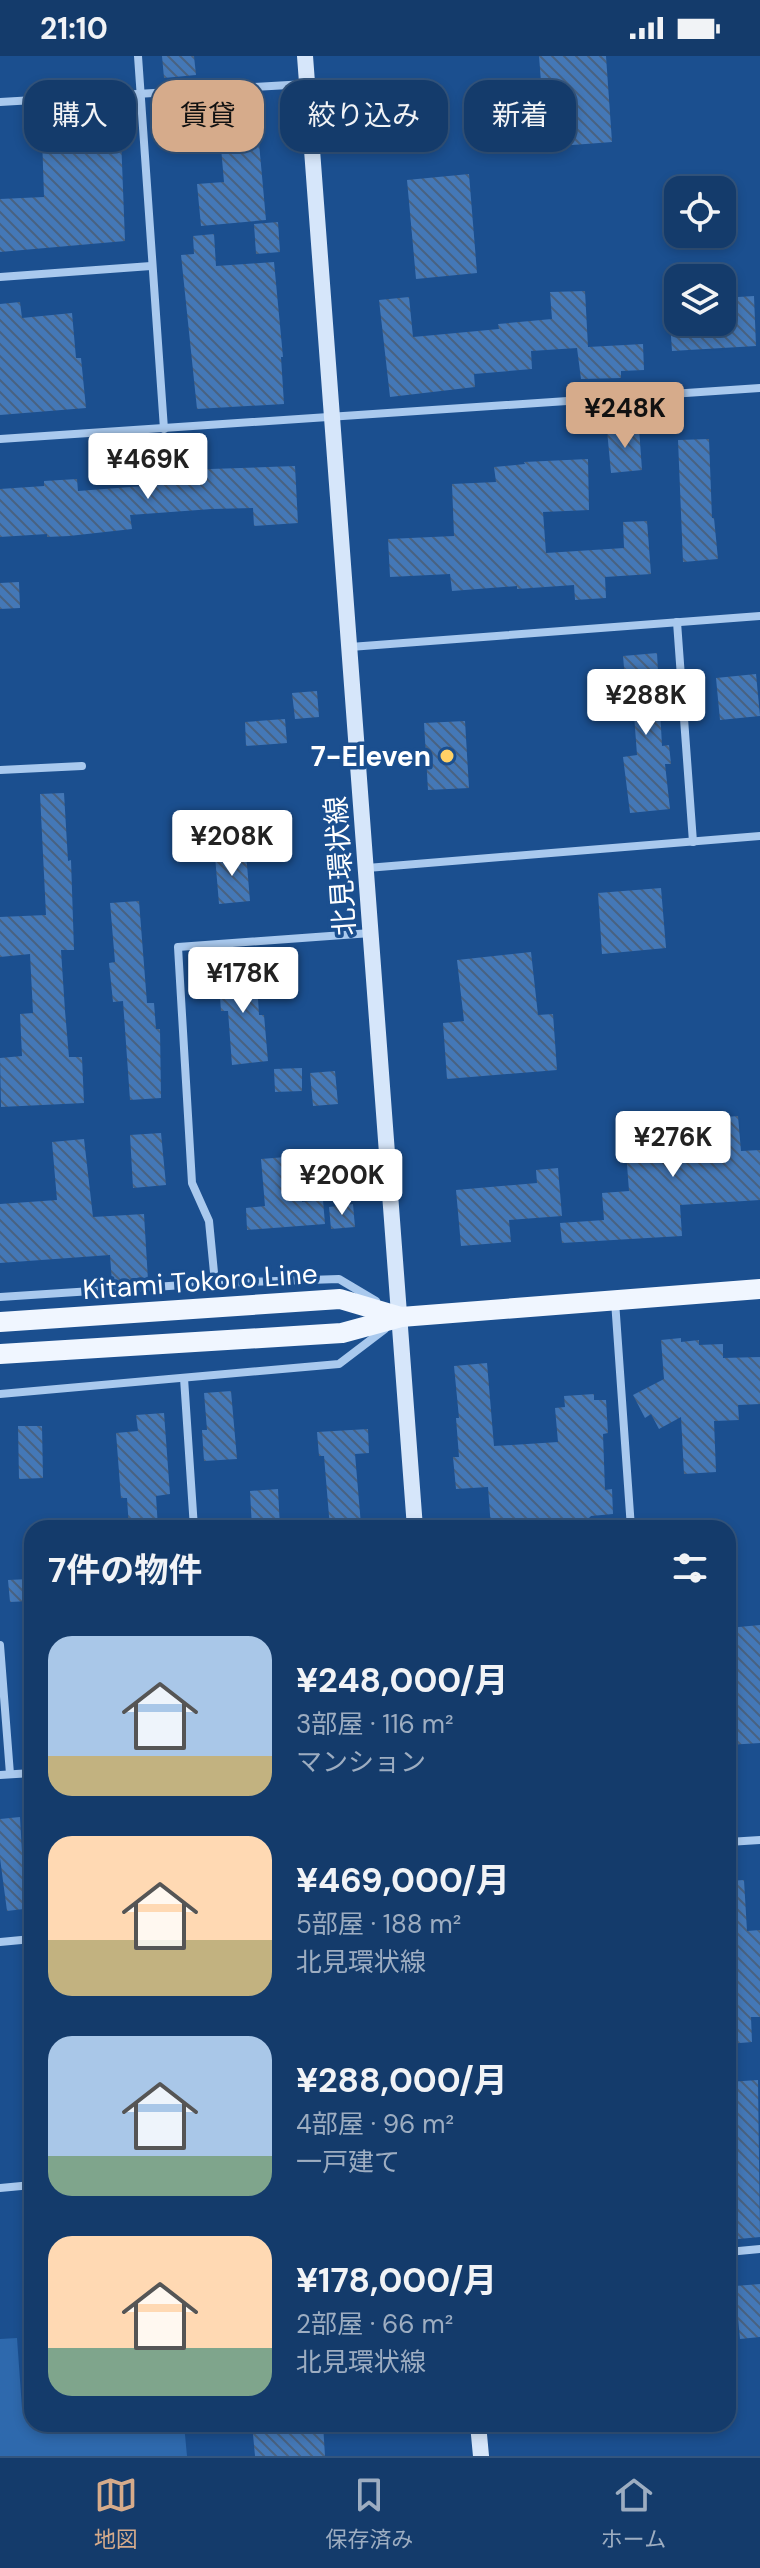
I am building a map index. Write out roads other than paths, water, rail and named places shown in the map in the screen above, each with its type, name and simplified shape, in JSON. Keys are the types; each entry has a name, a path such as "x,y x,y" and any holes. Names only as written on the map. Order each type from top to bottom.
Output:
{"main road":[{"name":"北見環状線","path":"305,56 306,80"},
{"name":"北見環状線","path":"311,152 414,1520"},
{"name":"Kitami Tokoro Line","path":"0,1354 342,1333 401,1317 760,1289"},
{"name":"Kitami Tokoro Line","path":"0,1322 340,1299 401,1317"},
{"path":"479,2432 481,2456"}],"street":[{"path":"138,56 164,429"},
{"path":"0,102 280,86"},
{"path":"0,277 151,266"},
{"path":"0,439 760,388"},
{"path":"350,647 760,616"},
{"path":"677,622 693,842"},
{"path":"0,770 82,766"},
{"path":"367,868 760,836"},
{"path":"215,1283 209,1221 192,1183 178,947 372,933"},
{"path":"0,1297 215,1283 339,1279 401,1317 339,1364 0,1394"},
{"path":"615,1299 630,1520"},
{"path":"184,1378 193,1520"},
{"path":"0,1645 5,1775"},
{"path":"736,1842 760,1840"},
{"path":"0,1942 24,1940"},
{"path":"0,2188 24,2186"},
{"path":"736,2251 760,2249"}],"place":[{"name":"7-Eleven","path":"447,756"}]}
